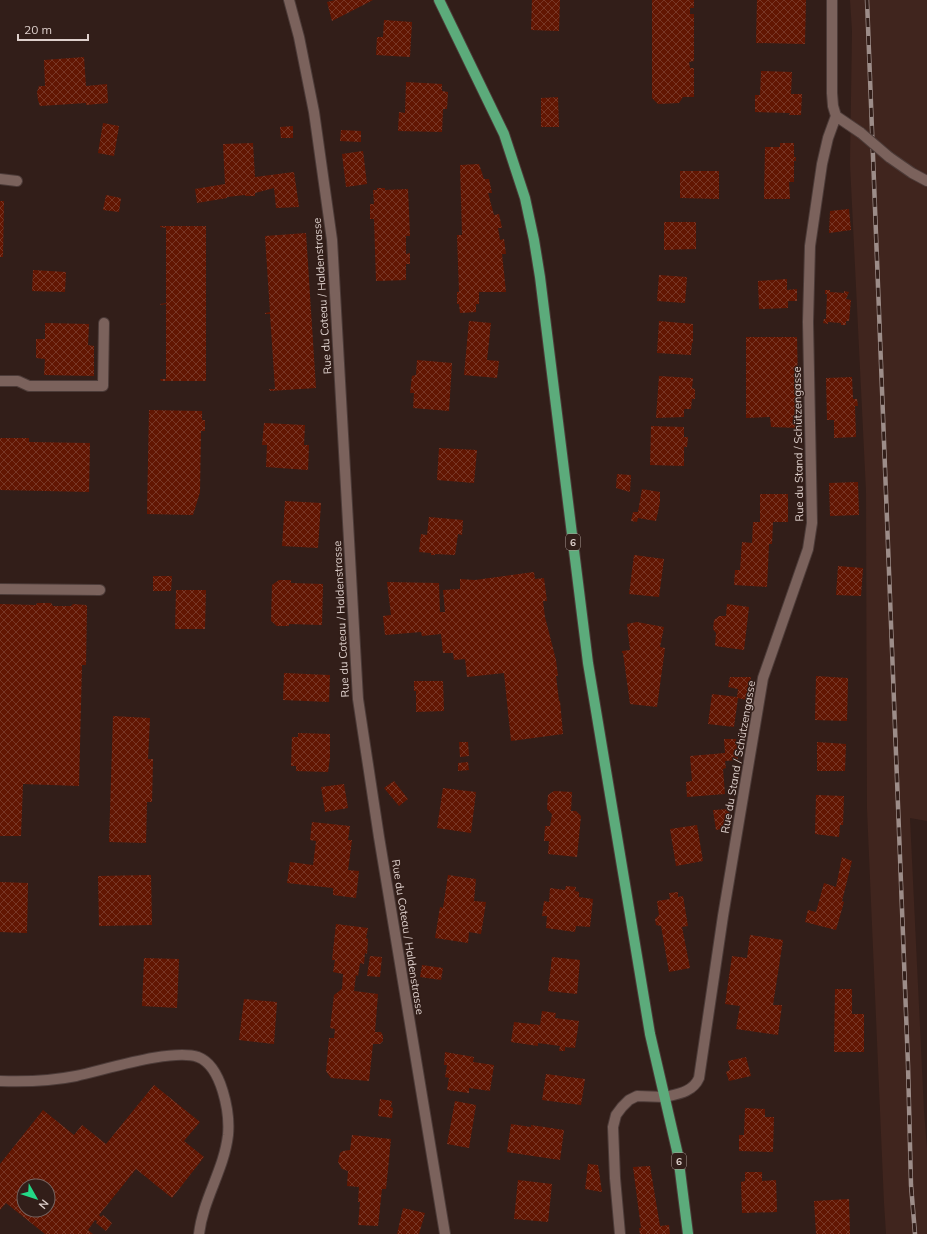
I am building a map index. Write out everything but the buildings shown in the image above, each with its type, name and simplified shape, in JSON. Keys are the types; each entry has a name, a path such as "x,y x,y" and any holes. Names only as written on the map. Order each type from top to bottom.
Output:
{"main road":[{"name":"6","path":"439,0 504,134 525,198 534,240 540,277 588,663 650,1034 678,1155 688,1234"}],"street":[{"name":"Rue du Coteau / Haldenstrasse","path":"289,0 300,37 314,112 332,240 358,699 379,837 445,1234"},
{"path":"832,0 832,93 836,116 861,133 891,158 912,173 927,181"},
{"name":"Rue du Stand / Schützengasse","path":"620,1234 614,1178 613,1127 616,1115 629,1100 637,1096 665,1097 687,1091 699,1078 723,916 763,678 808,549 812,523 808,322 810,246 822,164 828,138 836,116"},
{"path":"0,179 17,181"},
{"path":"0,381 18,380 29,386 104,386 104,323"},
{"path":"0,589 100,590"},
{"path":"0,1081 30,1081 75,1076 161,1057 185,1054 199,1057 208,1063 216,1074 223,1092 228,1112 228,1135 222,1163 209,1195 199,1234"}],"shaded area":[{"path":"850,0 927,0 927,821 910,818 927,1148 927,1234 886,1234 884,1203 867,809 866,491 850,164 852,31"}],"railway":[{"path":"867,0 908,1065 911,1185 915,1234"}]}
